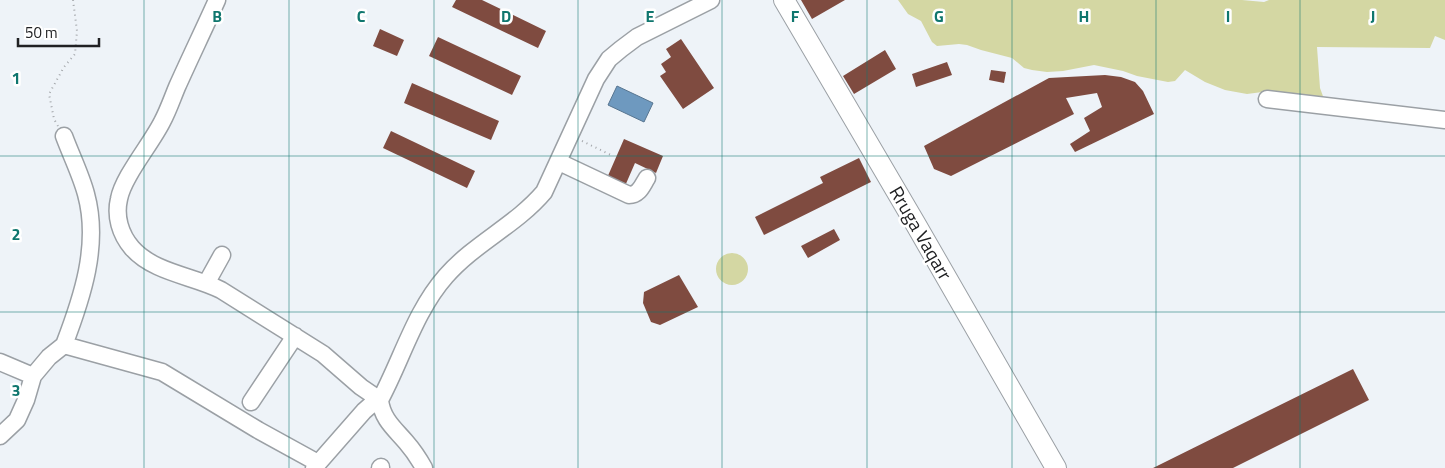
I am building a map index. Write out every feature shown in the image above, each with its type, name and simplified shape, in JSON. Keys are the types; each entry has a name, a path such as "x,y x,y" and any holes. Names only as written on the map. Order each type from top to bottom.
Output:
{"main road":[{"name":"Rruga Vaqarr","path":"784,0 1056,468"}],"street":[{"path":"217,0 162,122 126,180 119,197 117,215 126,240 134,250 170,272 207,282 295,336 323,354 361,387 380,400"},
{"path":"424,468 407,443 385,418 381,410 380,400 416,323 434,291 446,275 534,204 544,192 596,79 620,48 637,37 711,0"},
{"path":"1267,98 1445,120"},
{"path":"0,436 17,420 26,400 33,376 49,357 64,345 83,293 89,260 90,220 86,194 64,136"},
{"path":"558,162 629,195 634,195 638,192 647,178"},
{"path":"207,282 222,254"},
{"path":"251,402 295,336"},
{"path":"64,345 162,372 316,466 364,411 380,400"},
{"path":"0,362 33,376"}],"path":[{"path":"64,136 54,120 49,94 64,66 75,54 77,31 73,0"},
{"path":"571,136 611,155"}],"green space":[{"path":"898,0 1242,0 1264,2 1269,0 1445,0 1445,40 1435,36 1430,48 1317,47 1320,88 1324,99 1304,95 1291,97 1270,91 1247,94 1225,90 1205,82 1185,70 1175,81 1168,82 1094,65 1047,72 1024,68 1012,58 967,45 937,46 932,42 921,21 908,14"},
{"path":"732,253 744,257 748,269 744,281 732,285 720,281 716,269 720,257"}],"water":[{"path":"617,86 653,103 644,122 608,105"}],"building":[{"path":"456,0 482,0 546,31 538,48 452,7"},
{"path":"801,0 845,0 812,19"},
{"path":"380,29 404,40 397,56 373,46"},
{"path":"438,37 521,76 512,95 429,56"},
{"path":"681,39 714,88 683,109 660,76 666,72 661,64 671,57 666,49"},
{"path":"885,50 896,69 854,94 843,76"},
{"path":"947,62 952,75 916,87 912,74"},
{"path":"991,70 1006,72 1004,83 989,80"},
{"path":"1105,75 1121,77 1135,82 1143,91 1154,114 1075,152 1070,144 1090,131 1084,118 1102,107 1097,93 1066,98 1074,114 951,176 934,169 924,146 1049,78"},
{"path":"412,83 499,121 491,140 404,103"},
{"path":"391,131 475,171 467,188 383,148"},
{"path":"624,139 663,156 656,173 635,163 625,186 607,178"},
{"path":"859,158 871,182 764,235 755,217 823,183 820,177"},
{"path":"834,229 840,240 808,258 801,246"},
{"path":"679,275 698,307 660,325 651,322 643,303 644,292"},
{"path":"1353,369 1369,400 1233,468 1153,468"}]}
